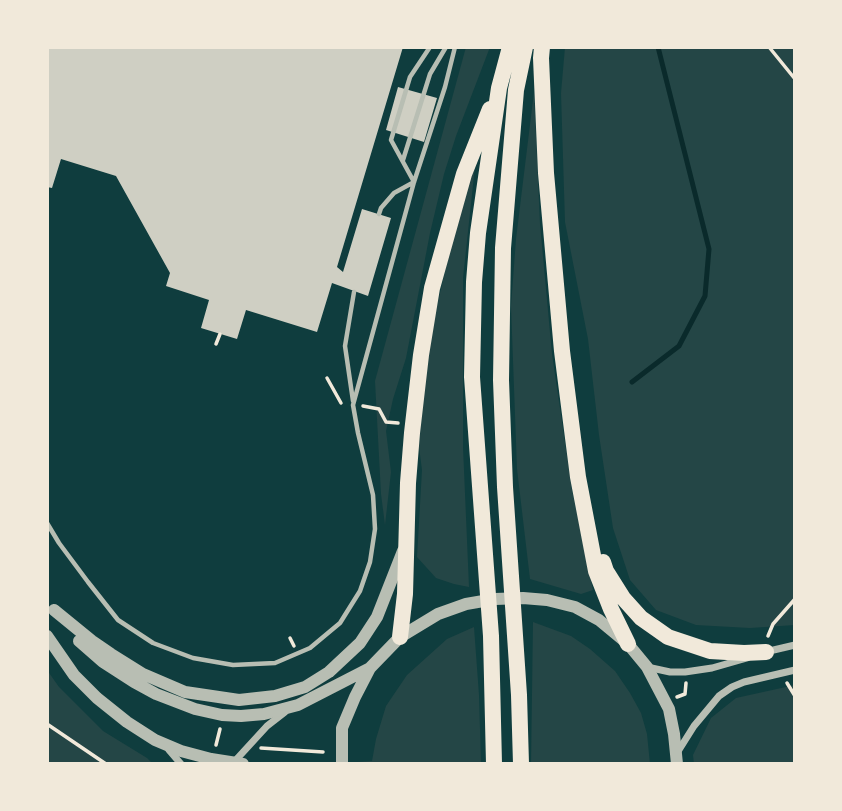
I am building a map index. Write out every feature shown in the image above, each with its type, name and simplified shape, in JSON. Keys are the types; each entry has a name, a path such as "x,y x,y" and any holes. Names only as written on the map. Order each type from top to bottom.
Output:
{"highway":[{"path":"494,764 490,628 472,377 474,282 478,233 499,88 510,47"},
{"path":"521,764 501,380 503,260 516,90 525,47"},
{"path":"542,47 546,173 561,338 578,477 596,571 628,644"},
{"path":"400,637 405,594 412,433 432,288 464,174 499,88"},
{"path":"586,517 606,571 623,598 641,618 658,630 687,645 710,651 744,653 766,644"}],"street":[{"path":"50,605 82,634 111,654 143,674 185,692 239,701 275,696 305,687 329,672 360,643 384,602 407,540"},
{"path":"342,764 342,728 370,668 400,637 438,614 495,598 547,600 575,607 599,620 628,644 646,667 669,709 677,759"},
{"path":"50,605 82,643 103,662 169,700 195,709 232,716 264,713 298,705"},
{"path":"47,636 74,675 127,722 164,744 199,756 237,763 273,720 370,668"},
{"path":"646,667 694,671 744,659 766,644 795,645"},
{"path":"677,759 694,726 725,691 744,681 795,670"},
{"path":"164,744 181,764"}],"lane":[{"path":"414,182 391,140 410,77 429,47"},
{"path":"402,160 430,74 446,47"},
{"path":"353,405 414,182 455,47"},
{"path":"379,214 394,193 414,182"},
{"path":"47,523 59,543 118,620 153,643 193,658 233,665 275,663 310,648 340,623 360,591 370,562 375,529 373,495 358,433 345,346 354,292"}],"path":[{"path":"769,47 795,79"},
{"path":"216,344 220,334"},
{"path":"367,407 379,409 386,422 398,423"},
{"path":"766,644 773,624 795,599"},
{"path":"675,698 685,694 686,681"},
{"path":"221,720 216,745 226,745"},
{"path":"47,724 106,764"},
{"path":"255,748 323,752"}],"shaded area":[{"path":"466,47 490,47 444,174 406,358 393,399 386,431 391,472 385,525 375,381"},
{"path":"565,47 795,47 795,625 750,628 696,625 656,610 630,580 613,528 588,339 565,222 561,93"},
{"path":"534,92 540,224 552,354 572,490 593,590 581,594 530,579 517,469 511,306 516,239"},
{"path":"476,157 463,278 463,447 469,587 436,578 417,557 422,470 419,447 425,373 451,245"},
{"path":"533,622 571,636 615,671 641,713 647,734 650,764 531,764"},
{"path":"474,627 481,764 357,764 372,761 386,706 407,675 447,639"},
{"path":"47,670 59,687 103,731 153,764 47,764"},
{"path":"795,685 795,764 694,764 693,755 711,718 736,698"}],"building":[{"path":"47,47 403,47 337,267 343,272 362,209 391,218 368,296 332,283 317,332 246,310 237,339 201,328 209,300 166,286 170,273 116,176 61,159 52,188 47,187"},
{"path":"398,87 437,98 424,142 386,130"}],"waterway":[{"path":"632,382 679,346 705,296 709,249 658,47"}]}
